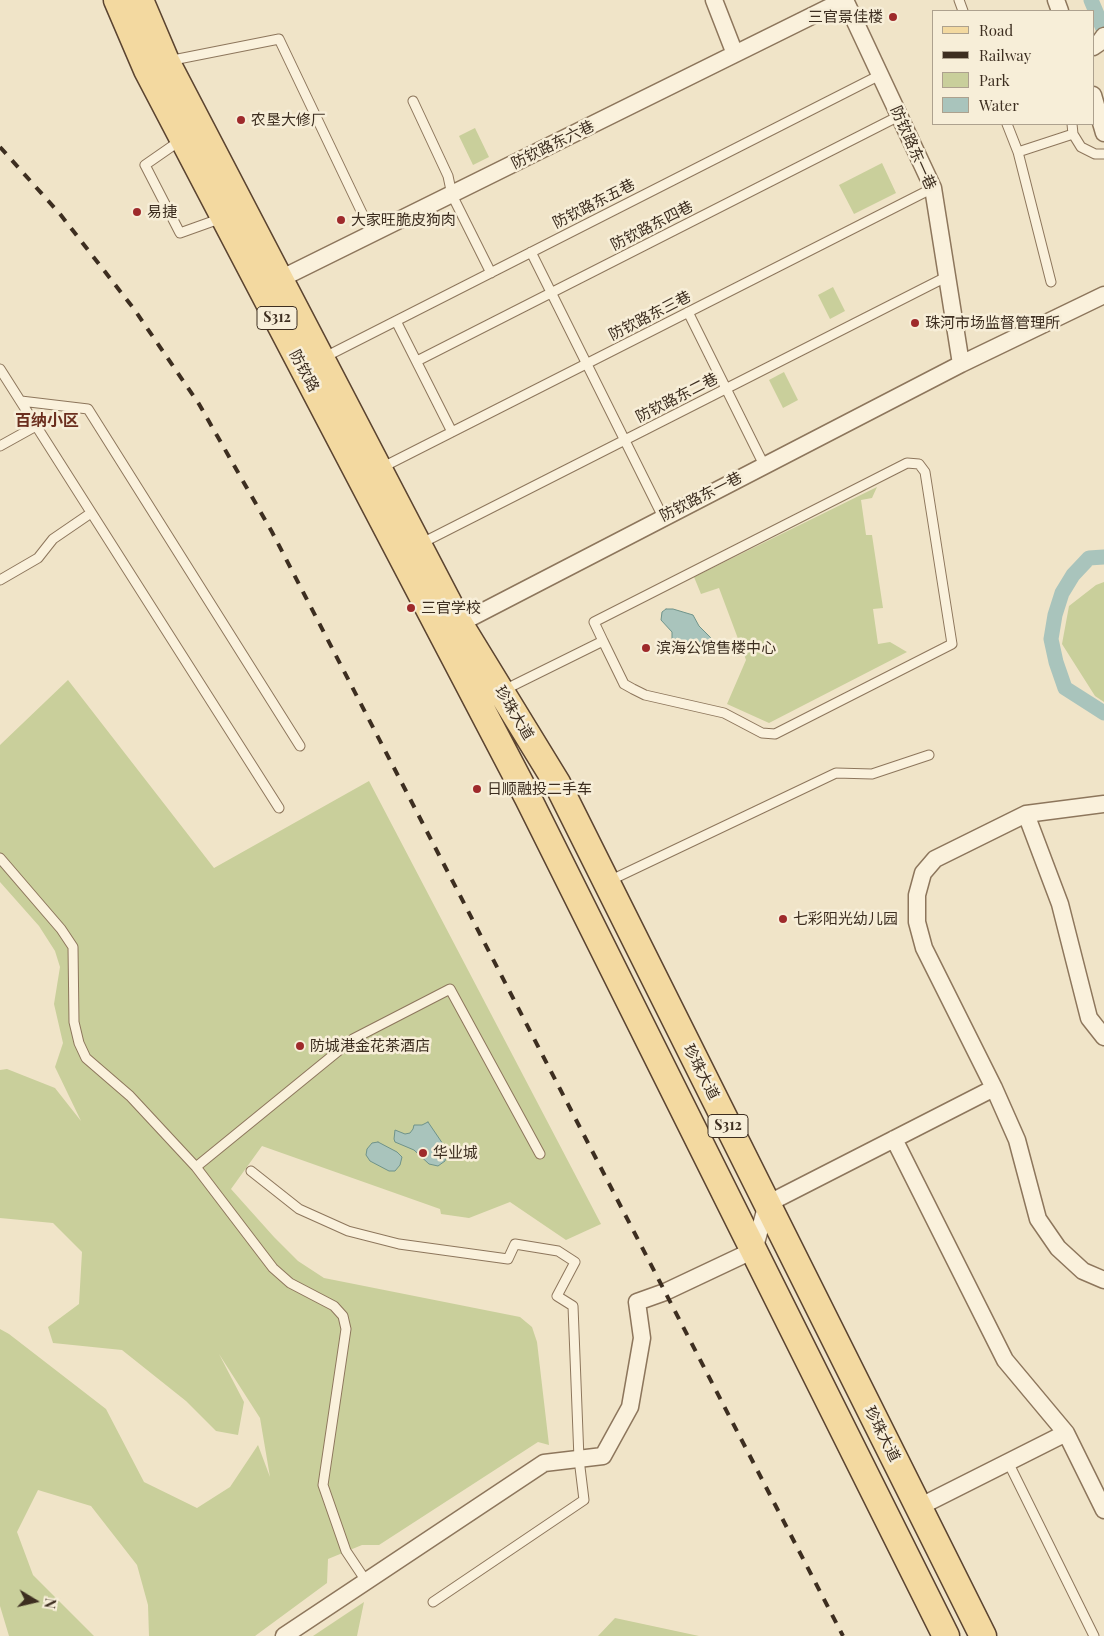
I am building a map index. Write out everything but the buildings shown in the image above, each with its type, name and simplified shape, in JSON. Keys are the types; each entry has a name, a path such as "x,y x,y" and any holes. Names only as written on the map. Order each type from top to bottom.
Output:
{"main road":[{"name":"防钦路","path":"117,0 147,70 224,217 321,359 418,545 450,628"},
{"name":"防钦路","path":"140,0 166,61 271,284 450,628"},
{"name":"珍珠大道","path":"450,628 501,692 557,783 983,1636"},
{"name":"珍珠大道","path":"450,628 532,807 946,1636"}],"street":[{"path":"714,0 736,54"},
{"name":"防钦路东六巷","path":"271,284 844,0"},
{"name":"防钦路东一巷","path":"844,0 933,188 961,364"},
{"path":"1094,98 1104,133"},
{"name":"防钦路东一巷","path":"450,628 961,364 1104,295"},
{"path":"1104,804 1026,814 935,859 924,873 917,895 917,922 924,948 994,1088 1017,1140 1038,1219 1058,1248 1083,1271 1104,1280"},
{"path":"1026,814 1060,904 1089,1018 1104,1037"},
{"path":"284,1636 544,1463 603,1456 630,1407 642,1338 638,1302 665,1292 754,1250 767,1204 994,1088"},
{"path":"894,1139 1005,1360 1066,1433 1104,1510"},
{"path":"919,1507 1066,1433"}],"lane":[{"path":"166,61 279,39 372,234"},
{"name":"防钦路东五巷","path":"321,359 880,75"},
{"path":"413,101 448,176 452,195 491,273"},
{"name":"防钦路东四巷","path":"417,361 899,116"},
{"path":"1007,125 1018,152 1051,282"},
{"path":"1072,125 1073,134 1082,147 1095,154 1104,154"},
{"path":"1018,152 1073,134"},
{"path":"183,138 145,165 180,233 224,217"},
{"name":"防钦路东三巷","path":"379,469 933,188"},
{"path":"531,252 663,517"},
{"name":"防钦路东二巷","path":"418,545 948,276"},
{"path":"688,312 764,465"},
{"path":"396,321 452,432"},
{"path":"0,369 279,808"},
{"path":"20,401 88,409 300,746"},
{"path":"0,446 36,426"},
{"path":"908,463 919,464 925,472 952,644 775,734 762,733 724,713 633,690 624,684 603,641 594,622 908,463"},
{"path":"0,580 38,558 54,539 91,513"},
{"path":"501,692 603,641"},
{"path":"607,883 836,773 872,774 929,755"},
{"path":"0,858 61,929 73,947 74,1022 79,1043 86,1058 130,1096 196,1167 273,1268 290,1283 334,1306 343,1316 346,1329 323,1485 346,1551 366,1581"},
{"path":"196,1167 353,1038 450,989 540,1154"},
{"path":"251,1171 299,1209 348,1231 400,1244 508,1259 516,1244 558,1251 575,1262 558,1296 573,1306 579,1458 584,1500 432,1602"},
{"path":"1008,1462 1094,1636"}],"green space":[{"path":"475,128 489,157 473,165 459,136"},
{"path":"882,163 896,193 854,214 839,185"},
{"path":"833,287 845,311 830,319 818,295"},
{"path":"784,372 798,400 783,408 769,380"},
{"path":"877,487 872,498 861,500 866,535 872,535 883,608 873,609 878,644 890,642 907,652 769,723 727,704 746,660 719,588 701,594 694,577"},
{"path":"1104,582 1104,702 1095,696 1062,644 1069,606 1096,585"},
{"name":"华业城","path":"68,680 214,868 369,781 601,1224 566,1240 510,1202 469,1218 441,1214 440,1209 262,1146 231,1189 298,1261 324,1278 520,1317 532,1327 537,1342 549,1445 538,1442 379,1545 362,1545 328,1559 327,1583 255,1636 149,1636 148,1605 137,1565 91,1506 38,1490 17,1532 33,1575 94,1636 9,1636 0,1606 0,1329 106,1409 144,1482 197,1508 230,1487 258,1445 270,1477 260,1418 219,1354 244,1402 238,1435 216,1431 186,1401 122,1350 53,1343 48,1327 79,1304 82,1252 53,1223 0,1218 0,1070 7,1069 55,1088 81,1121 55,1067 63,1043 54,1004 60,967 55,951 39,926 0,882 0,745"},
{"path":"364,1602 357,1636 313,1636"},
{"path":"615,1618 699,1636 598,1636"}],"water":[{"path":"666,609 673,609 693,615 699,626 712,639 708,652 703,654 697,653 690,649 674,646 672,632 661,620 662,612"},
{"path":"428,1122 447,1150 445,1161 438,1166 429,1164 414,1150 395,1142 394,1139 395,1130 405,1134 410,1133 414,1125 422,1125"},
{"path":"378,1142 397,1152 402,1157 400,1165 395,1171 389,1171 370,1161 366,1155 367,1149 372,1143"}],"waterway":[{"path":"1091,0 1104,31"},
{"path":"1104,557 1089,558 1073,575 1062,593 1055,615 1051,639 1056,662 1065,688 1104,713"}],"railway":[{"path":"0,147 60,214 134,309 199,404 272,532 843,1636"}],"place":[{"name":"三官景佳楼","path":"893,17"},
{"name":"农垦大修厂","path":"241,120"},
{"name":"易捷","path":"137,212"},
{"name":"大家旺脆皮狗肉","path":"341,220"},
{"name":"珠河市场监督管理所","path":"915,323"},
{"name":"三官学校","path":"411,608"},
{"name":"滨海公馆售楼中心","path":"646,648"},
{"name":"日顺融投二手车","path":"477,789"},
{"name":"七彩阳光幼儿园","path":"783,919"},
{"name":"防城港金花茶酒店","path":"300,1046"},
{"name":"华业城","path":"423,1153"}],"district":[{"name":"百纳小区","path":"47,421"}]}
